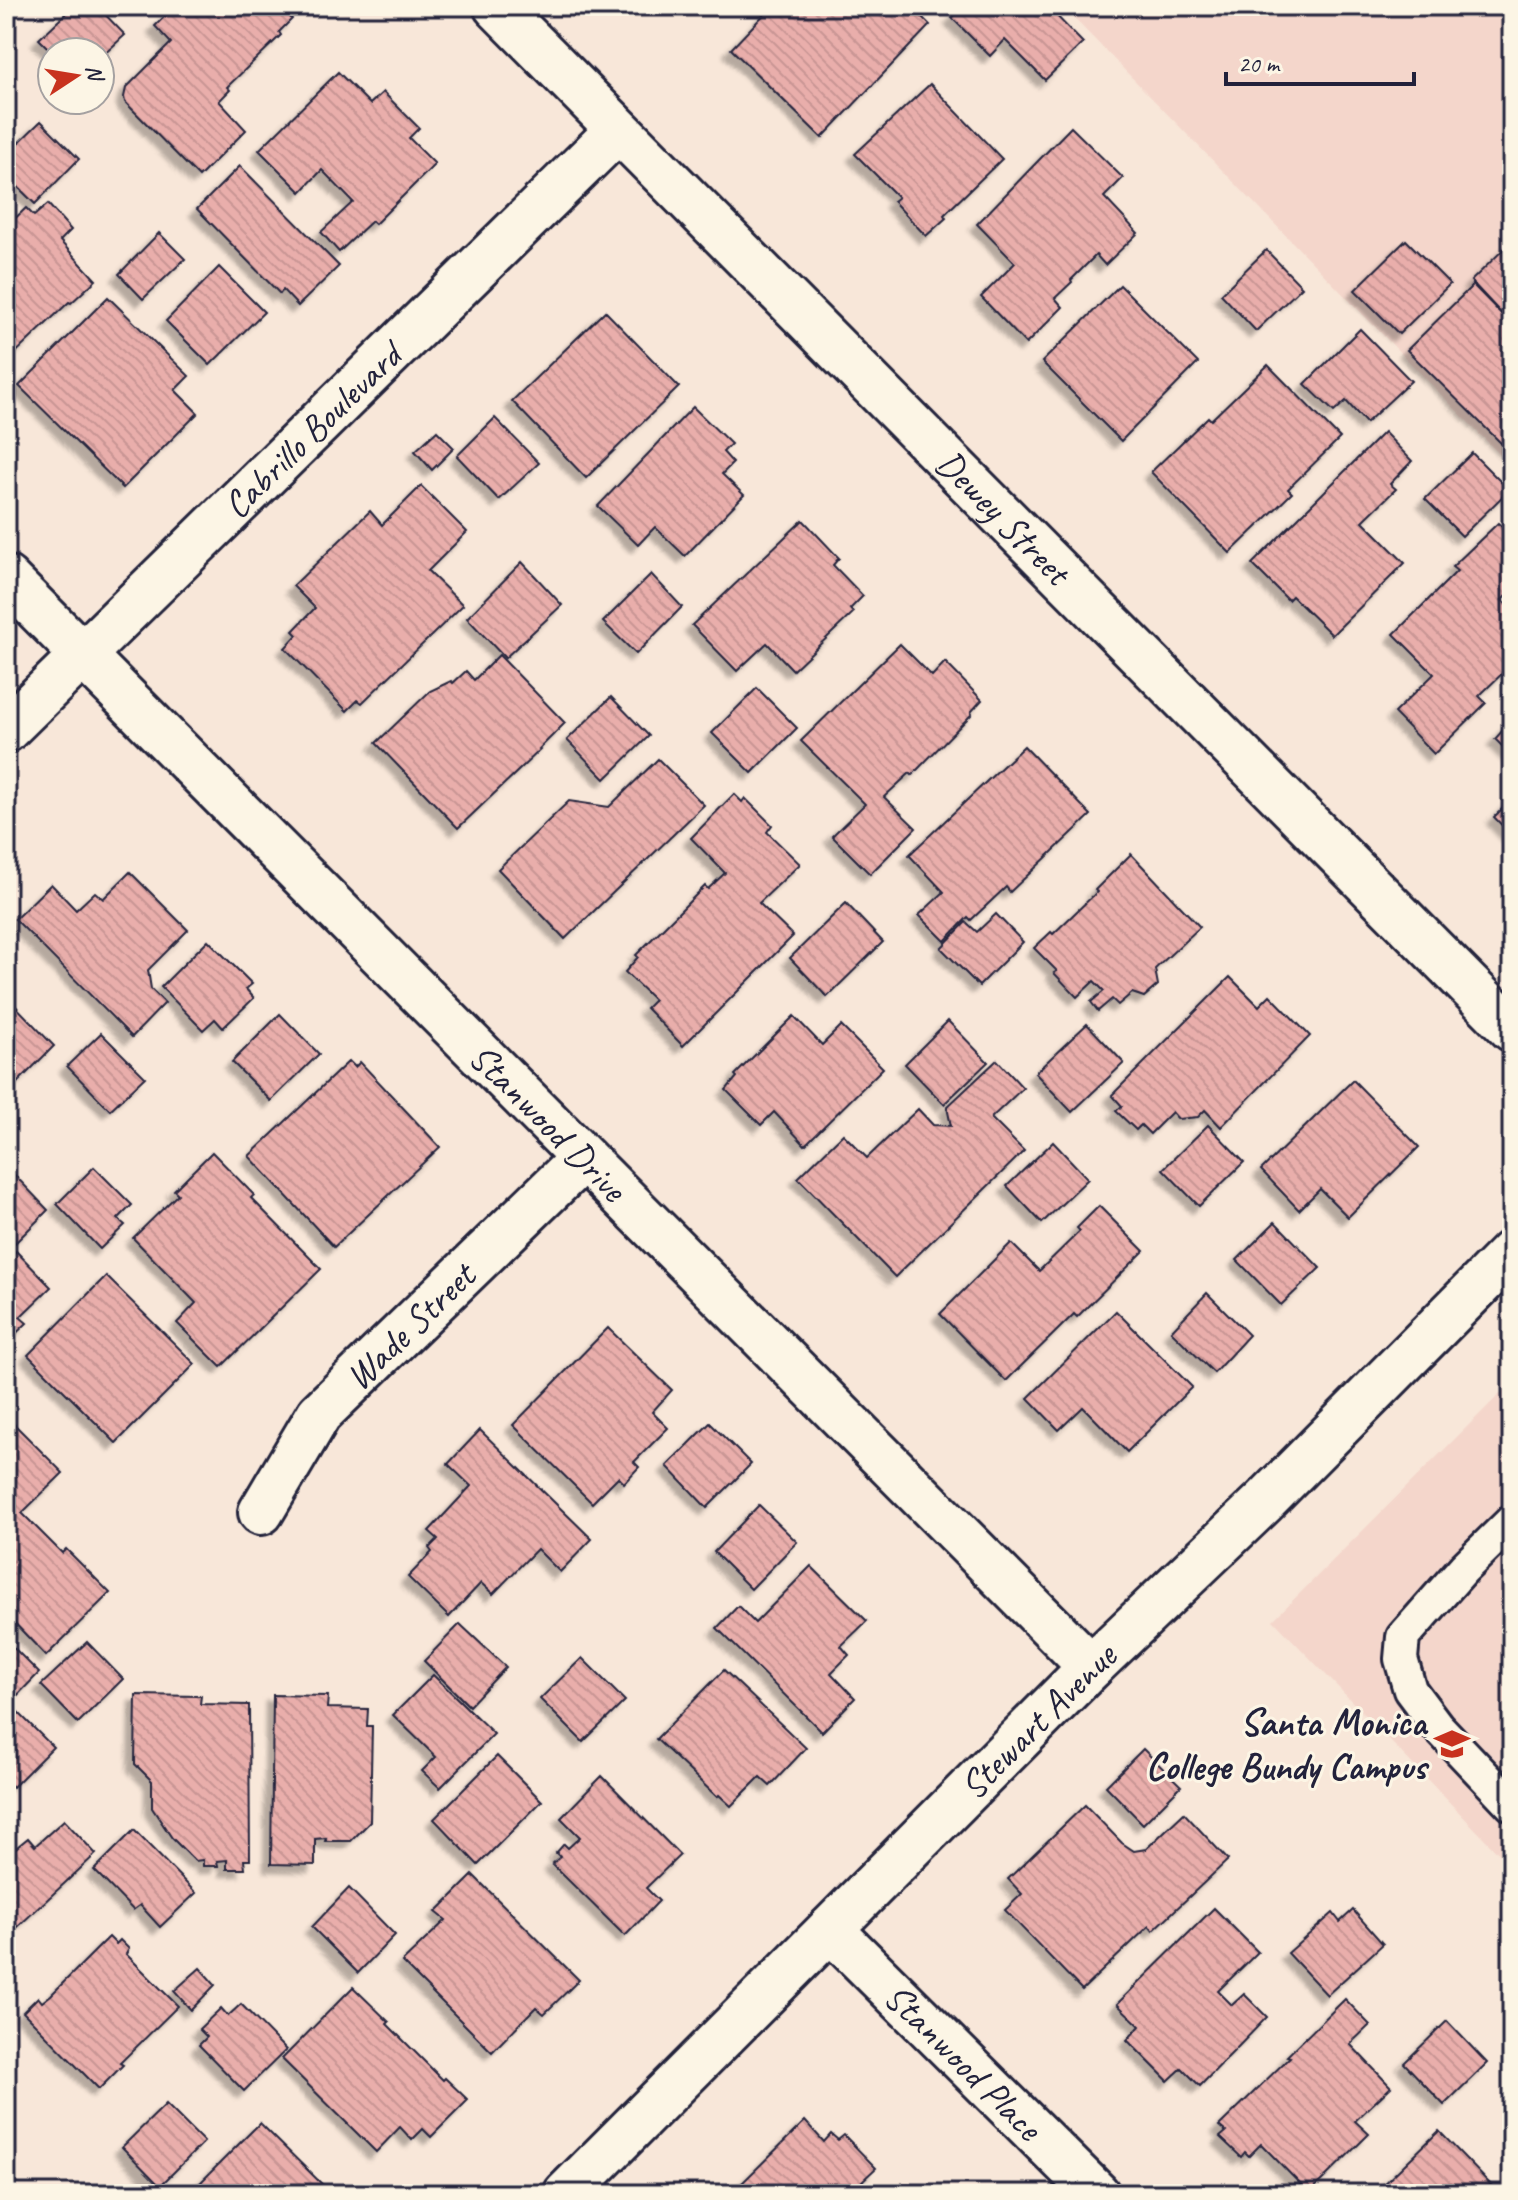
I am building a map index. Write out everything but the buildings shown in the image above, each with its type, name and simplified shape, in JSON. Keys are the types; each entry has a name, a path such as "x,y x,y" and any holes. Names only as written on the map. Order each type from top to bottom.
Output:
{"street":[{"name":"Dewey Street","path":"496,6 1512,1029"},
{"name":"Cabrillo Boulevard","path":"6,730 618,130"},
{"name":"Stanwood Drive","path":"6,578 1091,1667"},
{"name":"Wade Street","path":"261,1512 319,1414 583,1158"},
{"name":"Stewart Avenue","path":"566,2194 1091,1667 1264,1502 1512,1252"},
{"name":"Stanwood Place","path":"830,1929 1097,2194"}],"lane":[{"path":"1512,1521 1464,1568 1403,1637 1401,1659 1410,1690 1437,1726 1512,1805"}],"shaded area":[{"path":"1062,6 1512,6 1512,467 1339,290"},
{"name":"Santa Monica College Bundy Campus","path":"1512,1382 1512,1867 1273,1620"}],"place":[{"name":"Santa Monica College Bundy Campus","path":"1452,1744"}]}
